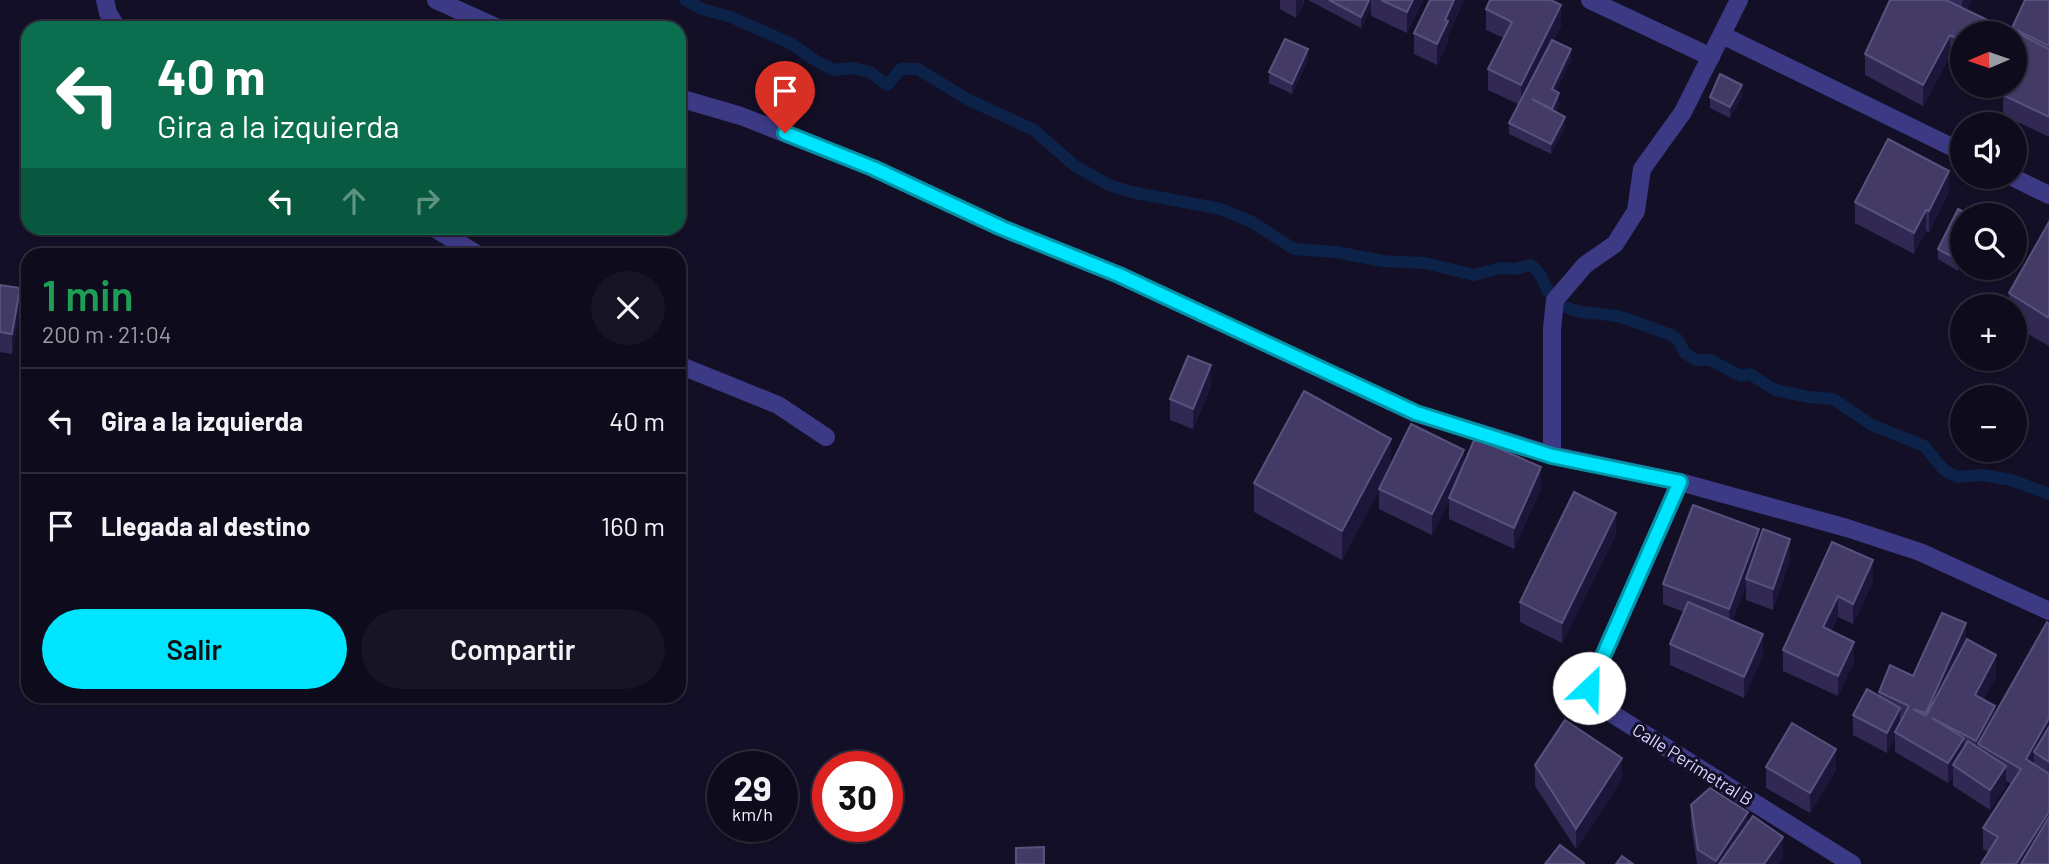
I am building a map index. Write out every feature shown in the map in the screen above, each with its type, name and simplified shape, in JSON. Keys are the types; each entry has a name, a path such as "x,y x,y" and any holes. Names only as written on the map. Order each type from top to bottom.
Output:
{"street":[{"path":"105,0 113,21"},
{"path":"436,0 482,21"},
{"path":"1590,0 1710,57"},
{"path":"1552,456 1552,329 1555,300 1586,265 1615,244 1636,211 1642,169 1683,112 1739,0"},
{"path":"1722,35 1950,146"},
{"path":"686,100 741,116 873,168 1002,228 1119,275 1416,413 1552,456 1680,482 1812,517 1908,548 2049,611"},
{"path":"2027,184 2049,195"},
{"path":"446,235 467,248"},
{"path":"686,368 778,405 826,437"},
{"name":"Calle Perimetral B","path":"1680,482 1589,688 1595,703 1852,864"}],"building":[{"path":"1329,0 1369,0 1361,17"},
{"path":"1381,0 1413,0 1407,12"},
{"path":"1430,0 1454,0 1437,44 1414,33"},
{"path":"1490,0 1551,0 1561,5 1521,85 1488,69 1512,22 1486,9"},
{"path":"1890,0 1946,0 1990,21 1950,21 1950,35 1923,85 1865,54"},
{"path":"2025,0 2049,0 2049,46 2027,35 2027,21 2015,21"},
{"path":"2027,38 2049,49 2049,117 2009,98 2027,98"},
{"path":"1285,39 1308,49 1292,84 1269,72"},
{"path":"1552,40 1571,49 1552,89 1559,93 1552,109 1532,99 1565,117 1551,144 1509,123"},
{"path":"1720,74 1742,85 1730,107 1710,97"},
{"path":"1888,139 1949,171 1929,211 1926,210 1914,233 1855,202"},
{"path":"2049,222 2049,318 2027,304 2027,294 2009,293 2016,280 2027,280 2027,261"},
{"path":"1950,225 1950,256 1938,249"},
{"path":"0,285 20,288 12,334 0,332"},
{"path":"1188,356 1211,365 1193,409 1170,399"},
{"path":"1304,391 1391,439 1342,531 1254,483"},
{"path":"1411,424 1464,450 1432,514 1379,489"},
{"path":"1475,438 1541,467 1514,528 1449,498"},
{"path":"1574,492 1616,513 1562,623 1520,602"},
{"path":"1693,505 1759,529 1729,609 1663,584"},
{"path":"1763,529 1790,539 1773,589 1746,579"},
{"path":"1832,542 1873,560 1853,604 1838,596 1823,627 1854,642 1838,676 1783,650"},
{"path":"1688,602 1763,634 1744,677 1670,644"},
{"path":"1942,613 1966,623 1926,713 1913,709 1926,716 1967,639 1996,655 1975,695 1995,706 1976,741 1932,718 1964,738 1948,763 1895,732 1909,706 1879,692 1890,665 1913,676"},
{"path":"2047,622 2049,718 2026,759 2049,774 2049,812 2016,864 1981,864 1998,837 1983,828 2021,769 1978,744"},
{"path":"1867,689 1900,708 1887,733 1853,715"},
{"path":"1565,720 1622,758 1576,829 1535,765"},
{"path":"1792,723 1836,749 1810,793 1766,767"},
{"path":"2049,727 2049,762 2034,752"},
{"path":"1968,741 2006,766 1990,790 1953,765"},
{"path":"1710,788 1748,812 1716,861 1698,850 1691,805"},
{"path":"1753,816 1783,837 1764,864 1719,864"},
{"path":"2049,817 2049,864 2021,864"},
{"path":"1560,845 1584,863 1584,864 1545,864"},
{"path":"1044,847 1044,864 1016,864 1016,848"},
{"path":"1622,856 1633,864 1616,864"}],"waterway":[{"path":"685,0 792,44 834,70 853,68 870,72 887,85 901,69 918,69 967,99 1034,130 1075,166 1109,185 1131,192 1221,209 1252,222 1294,249 1336,252 1383,261 1425,263 1474,275 1501,268 1515,269 1531,265 1552,297 1563,306 1580,312 1624,318 1671,335 1678,340 1685,353 1696,360 1710,360 1741,376 1750,374 1775,390 1833,399 1872,425 1924,446 1944,470 1957,477 1982,475 2011,480 2049,494"}],"route":[{"path":"785,133 873,168 1002,228 1119,275 1416,413 1552,456 1680,482 1589,688"}]}
